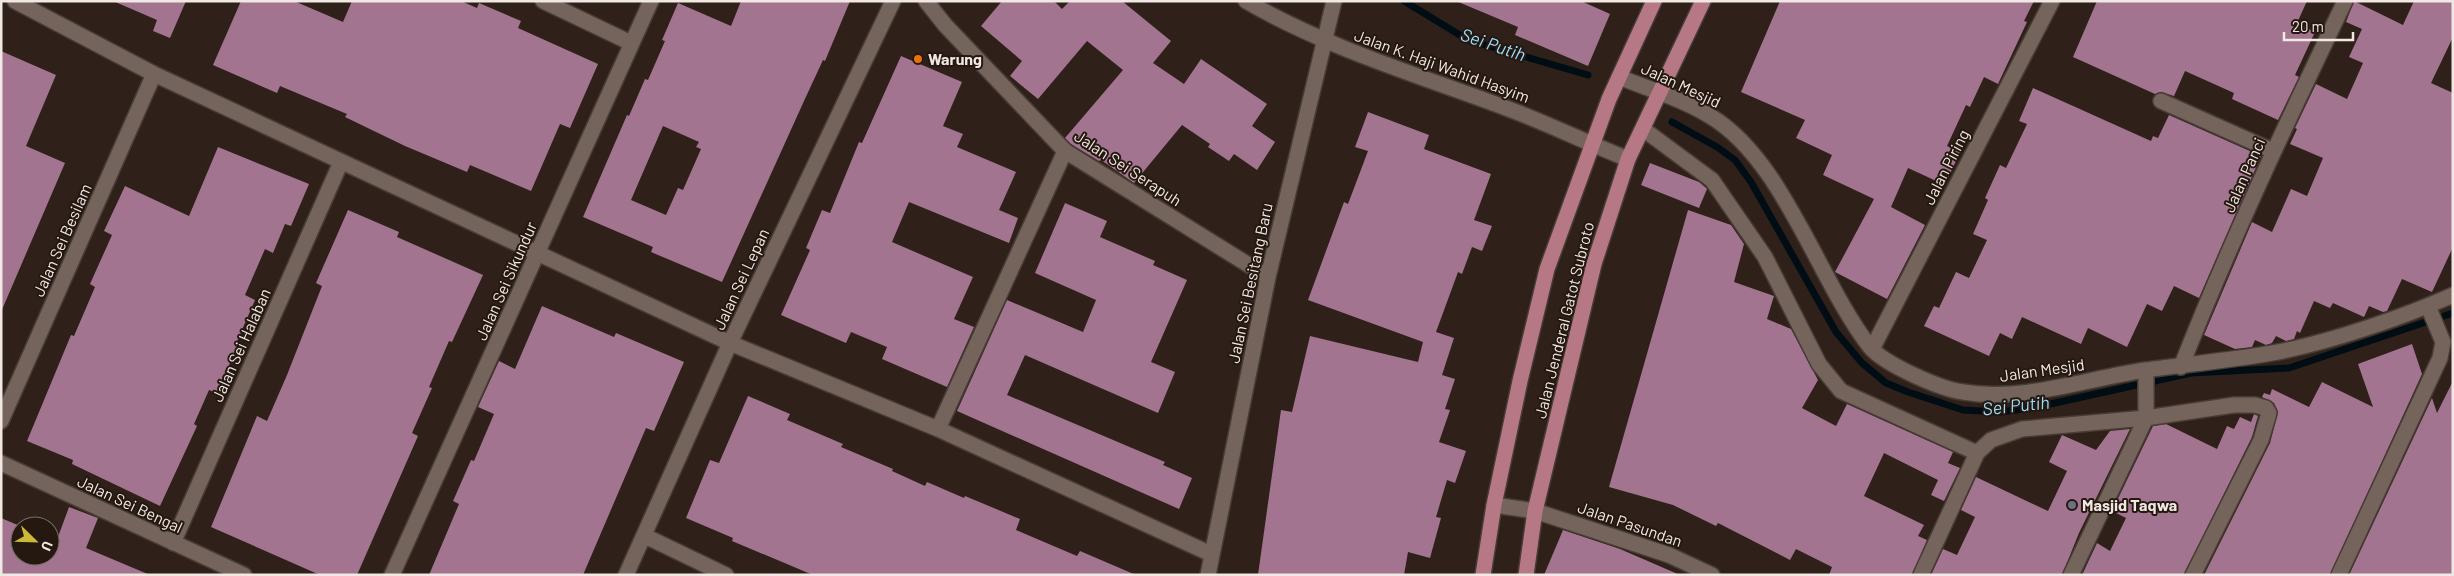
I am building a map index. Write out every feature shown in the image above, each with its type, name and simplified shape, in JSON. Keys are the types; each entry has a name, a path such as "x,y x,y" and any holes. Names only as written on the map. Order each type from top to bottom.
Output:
{"main road":[{"name":"Jalan Jenderal Gatot Subroto","path":"1483,575 1494,505 1520,381 1547,270 1591,145 1619,77 1654,1"},
{"name":"Jalan Jenderal Gatot Subroto","path":"1526,575 1535,511 1594,264 1628,159 1703,1"}],"street":[{"path":"15,1 154,74 537,254 730,343 938,429 1211,554"},
{"path":"543,1 631,43"},
{"name":"Jalan Sei Sikundur","path":"392,575 651,1"},
{"name":"Jalan Sei Lepan","path":"626,575 730,343 893,1"},
{"name":"Jalan Sei Serapuh","path":"926,1 945,25 1065,151 1268,277"},
{"name":"Jalan K. Haji Wahid Hasyim","path":"1246,1 1323,41 1516,111 1591,145 1628,159"},
{"name":"Jalan Sei Besitang Baru","path":"1208,575 1268,277 1334,1"},
{"name":"Jalan Piring","path":"1872,349 2052,1"},
{"name":"Jalan Panci","path":"2181,367 2210,292 2273,151 2346,1"},
{"name":"Jalan Sei Besilam","path":"1,421 154,74"},
{"name":"Jalan Mesjid","path":"1619,77 1659,92 1710,115 1746,144 1770,178 1830,284 1872,349 1922,380 1962,392 1995,394 2035,391 2146,377 2181,367 2279,351 2428,308 2453,296"},
{"path":"2161,101 2273,151"},
{"path":"1642,129 1712,180 1765,257 1819,364 1841,391 1977,453"},
{"path":"938,429 1065,151"},
{"name":"Jalan Sei Halaban","path":"173,544 341,162"},
{"path":"2339,575 2440,358 2443,342 2428,308"},
{"path":"2071,575 2146,418 2146,377"},
{"path":"1921,575 1977,453 1991,440 2022,429 2146,418 2234,405 2255,405 2266,408 2270,413 2261,440 2193,575"},
{"name":"Jalan Sei Bengal","path":"1,463 173,544 244,575"},
{"name":"Jalan Pasundan","path":"1494,505 1535,511 1669,554 1712,575"},
{"path":"644,536 726,575"}],"building":[{"path":"113,1 186,1 170,38 153,31 157,20"},
{"path":"241,1 294,1 343,22 352,1 461,1 477,8 479,3 521,21 518,28 598,64 570,128 560,124 531,191 470,165 467,172 405,146 345,117 347,114 280,86 277,93 213,65"},
{"path":"741,1 850,1 825,61 823,60 722,282 651,252 653,247 583,217 627,115 629,116 645,79 648,80 665,41 662,40 678,3 731,26","holes":["663,126 699,142 696,147 701,149 683,190 678,188 666,215 631,200"]},
{"path":"1002,1 1054,1 1062,9 1070,1 1122,1 1171,41 1153,63 1184,84 1201,59 1267,104 1252,126 1275,142 1257,170 1234,154 1229,161 1208,147 1210,144 1182,125 1134,183 1101,160 1099,161 1071,144 1065,138 1123,70 1087,41 1038,99 1010,76 1022,61 981,26"},
{"path":"1456,1 1581,1 1610,14 1588,66 1515,35 1518,27"},
{"path":"1780,1 2034,1 2024,21 2027,22 1998,84 1984,77 1970,107 1966,105 1947,146 1960,152 1945,185 1908,168 1891,207 1925,225 1887,299 1835,272 1874,199 1823,175 1832,155 1796,138 1805,120 1741,92"},
{"path":"2097,1 2307,1 2297,23 2315,32 2295,75 2299,77 2278,120 2232,99 2234,93 2185,71 2174,96 2161,92 2155,94 2073,57"},
{"path":"2354,1 2403,25 2414,1 2453,1 2453,37 2431,83 2453,93 2453,247 2432,292 2402,279 2387,311 2383,312 2369,306 2364,317 2333,303 2330,308 2314,301 2300,333 2297,331 2294,339 2286,341 2276,336 2272,343 2266,345 2255,340 2252,347 2235,349 2204,335 2252,222 2272,232 2291,189 2307,196 2323,158 2290,144 2297,129 2295,128 2316,84 2347,99 2363,63 2349,57 2362,29 2346,22"},
{"path":"1,51 56,75 26,146 65,163 1,312"},
{"path":"901,56 962,82 943,126 963,134 957,147 1016,172 999,210 1018,218 1009,243 909,202 892,242 973,277 954,319 974,327 947,387 882,359 887,347 851,332 846,343 781,315 810,250 806,248 822,210 830,213 859,142 862,143"},
{"path":"2033,88 2151,141 2153,136 2158,138 2169,115 2261,156 2199,298 2174,286 2162,311 2147,304 2127,347 2088,328 2081,344 2022,317 2012,339 2000,333 1989,356 1924,326 1934,306 1939,308 1956,272 1969,278 1987,240 1973,234 1988,200 1985,198 2000,165 2006,168 2027,124 2019,121"},
{"path":"1368,112 1429,135 1424,149 1491,174 1474,220 1492,226 1482,251 1472,247 1462,274 1458,272 1436,332 1454,338 1442,375 1455,379 1445,409 1450,410 1439,442 1466,451 1455,483 1447,480 1436,517 1441,518 1430,558 1408,552 1404,575 1258,575 1281,410 1292,412 1310,336 1418,362 1423,342 1308,300 1344,202 1348,204 1368,151 1355,147"},
{"path":"218,147 309,184 291,226 285,224 273,253 265,249 245,295 255,300 235,346 237,347 217,393 209,390 194,424 197,426 160,506 72,464 73,460 27,441 71,335 74,336 95,287 90,284 112,235 104,231 125,186 189,216"},
{"path":"1650,163 1699,182 1705,187 1707,189 1699,208 1641,185"},
{"path":"1065,203 1107,221 1100,237 1155,261 1153,265 1187,280 1151,362 1175,372 1158,413 1025,355 1007,395 1165,462 1163,465 1192,478 1179,509 957,411 1007,300 1083,332 1096,300 1035,273"},
{"path":"348,210 399,232 397,237 483,275 452,342 449,341 429,387 432,388 412,433 418,436 357,575 320,575 211,527 257,416 267,421 287,375 322,286 316,283"},
{"path":"1688,210 1731,225 1744,244 1734,282 1774,296 1767,319 1791,329 1818,380 1802,408 1836,426 1847,404 1953,452 1948,463 1960,468 1944,501 1931,495 1938,480 1884,453 1864,496 1924,525 1918,536 1927,540 1912,575 1829,575 1832,567 1796,549 1790,560 1718,523 1716,526 1673,505 1609,487"},
{"path":"542,306 614,337 616,333 684,362 654,431 646,428 583,575 429,575 459,504 453,501 471,460 474,461 494,414 478,407 499,361 515,369"},
{"path":"2412,344 2422,374 2330,575 2204,575 2270,443 2278,412 2274,403 2262,397 2264,393 2270,395 2272,389 2309,407 2322,382 2373,407 2358,364"},
{"path":"2453,381 2453,575 2349,575 2432,398 2437,413"},
{"path":"748,396 790,414 787,420 843,444 841,447 893,469 892,471 925,486 927,482 1020,519 1016,530 1077,556 1080,551 1136,575 813,575 732,541 733,538 686,518 710,460 719,463"},
{"path":"2254,414 2258,416 2252,437 2184,575 2082,575 2097,543 2110,551 2126,518 2112,511 2153,426 2166,424 2217,449 2227,426 2234,429 2240,417 2251,422"},
{"path":"2130,429 2079,533 2062,575 1931,575 1943,549 1957,555 1975,517 1961,510 1976,477 2048,511 2067,471 2049,462 2062,435 2096,450 2110,431"},
{"path":"69,507 98,518 86,548 150,575 1,575 1,518 10,522 10,566 60,566 60,532"},
{"path":"1563,530 1620,549 1680,575 1544,575"}],"waterway":[{"name":"Sei Putih","path":"1404,1 1468,40 1588,75"},
{"name":"Sei Putih","path":"1672,122 1717,147 1735,160 1751,182 1836,332 1862,363 1886,383 1963,410 2000,412 2032,408 2191,373 2289,368 2453,313"}],"place":[{"name":"Warung","path":"918,59"},
{"name":"Masjid Taqwa","path":"2072,505"}]}
